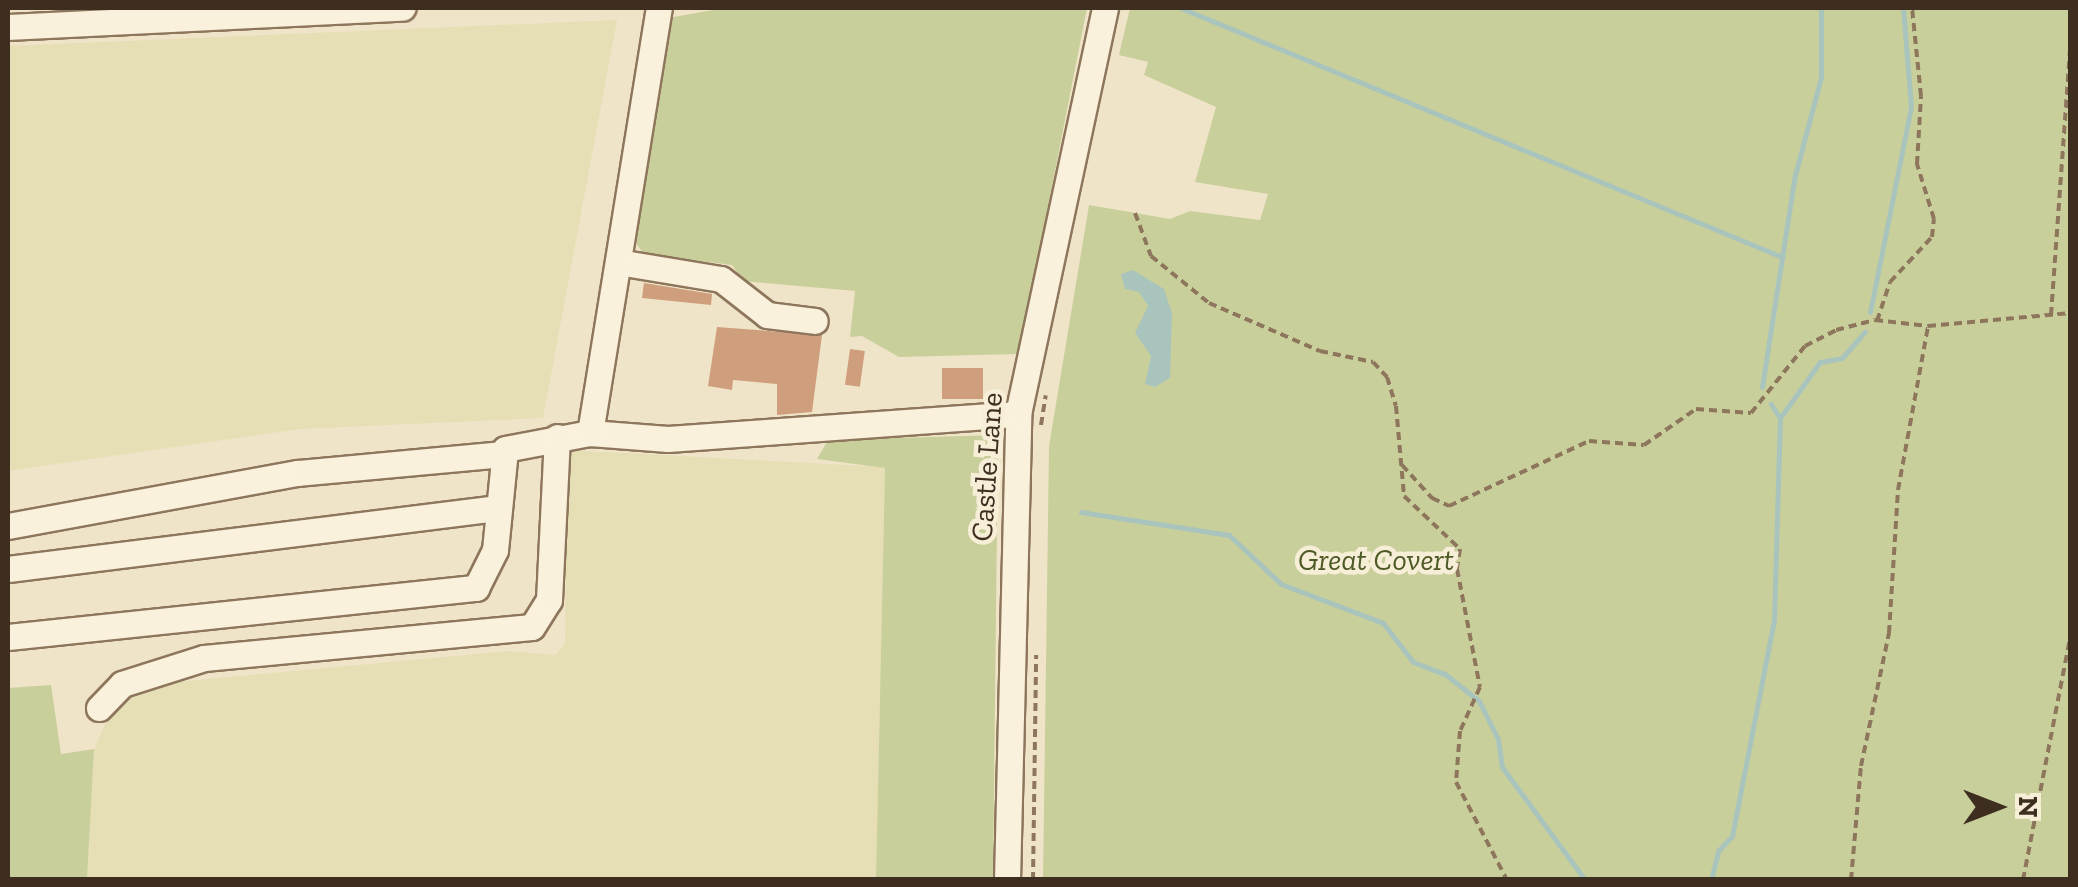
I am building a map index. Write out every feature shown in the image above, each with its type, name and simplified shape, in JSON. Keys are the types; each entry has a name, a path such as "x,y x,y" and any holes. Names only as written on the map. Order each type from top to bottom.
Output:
{"street":[{"path":"8,27 403,8"},
{"path":"590,433 659,8"},
{"name":"Castle Lane","path":"1008,880 1018,414 1105,8"},
{"path":"618,262 720,279 768,315 815,321"},
{"path":"8,526 298,473 504,454 557,437 590,433 686,438 1018,414"},
{"path":"98,708 122,684 204,658 532,627 548,600 557,437"},
{"path":"8,638 476,588 495,550 504,454"},
{"path":"8,569 498,508"}],"path":[{"path":"1878,320 1890,282 1932,236 1934,218 1917,164 1921,96 1912,8"},
{"path":"2051,314 2070,50"},
{"path":"1135,213 1151,256 1232,318 1320,351 1373,362 1396,406 1404,496 1460,550 1457,569 1480,688 1460,731 1456,782 1507,880"},
{"path":"1402,465 1432,498 1449,506 1589,442 1644,445 1696,408 1752,413 1806,346 1878,320 1928,326 2070,313"},
{"path":"1851,880 1860,766 1890,634 1898,490 1928,326"},
{"path":"1039,434 1049,378"},
{"path":"2023,880 2070,638"},
{"path":"1032,880 1036,647"}],"shaded area":[{"path":"617,20 543,418 300,429 8,471 8,46"},
{"path":"567,450 885,467 876,879 87,880 94,749 122,687 508,651 555,655 565,644"}],"green space":[{"path":"724,8 1087,8 1019,354 899,357 862,336 850,337 855,291 743,281 732,265 644,254 631,237 668,18"},
{"name":"Great Covert","path":"1130,8 2070,8 2070,879 1043,880 1049,446 1089,205 1170,219 1190,211 1260,220 1268,194 1195,182 1216,107 1144,75 1148,62 1119,55"},
{"path":"998,435 993,879 876,879 885,468 817,459 828,440"},
{"path":"51,685 61,754 94,749 87,879 8,879 8,688"}],"water":[{"path":"1133,270 1164,289 1172,313 1170,378 1155,387 1145,384 1151,356 1135,333 1148,306 1139,292 1125,289 1121,274"}],"building":[{"path":"644,283 712,294 711,305 642,298"},
{"path":"717,327 822,335 812,412 777,415 777,384 733,380 732,390 708,386"},
{"path":"850,349 865,351 860,387 845,385"},
{"path":"942,368 983,368 983,399 942,399"}],"waterway":[{"path":"1181,8 1782,257"},
{"path":"1762,387 1795,175 1821,77 1821,8"},
{"path":"1870,312 1911,107 1903,8"},
{"path":"1780,418 1820,362 1842,358 1865,332"},
{"path":"1711,880 1718,851 1732,836 1774,619 1780,418 1771,404"},
{"path":"1081,512 1229,535 1281,584 1383,623 1413,662 1445,674 1479,701 1498,739 1502,767 1585,880"}]}
